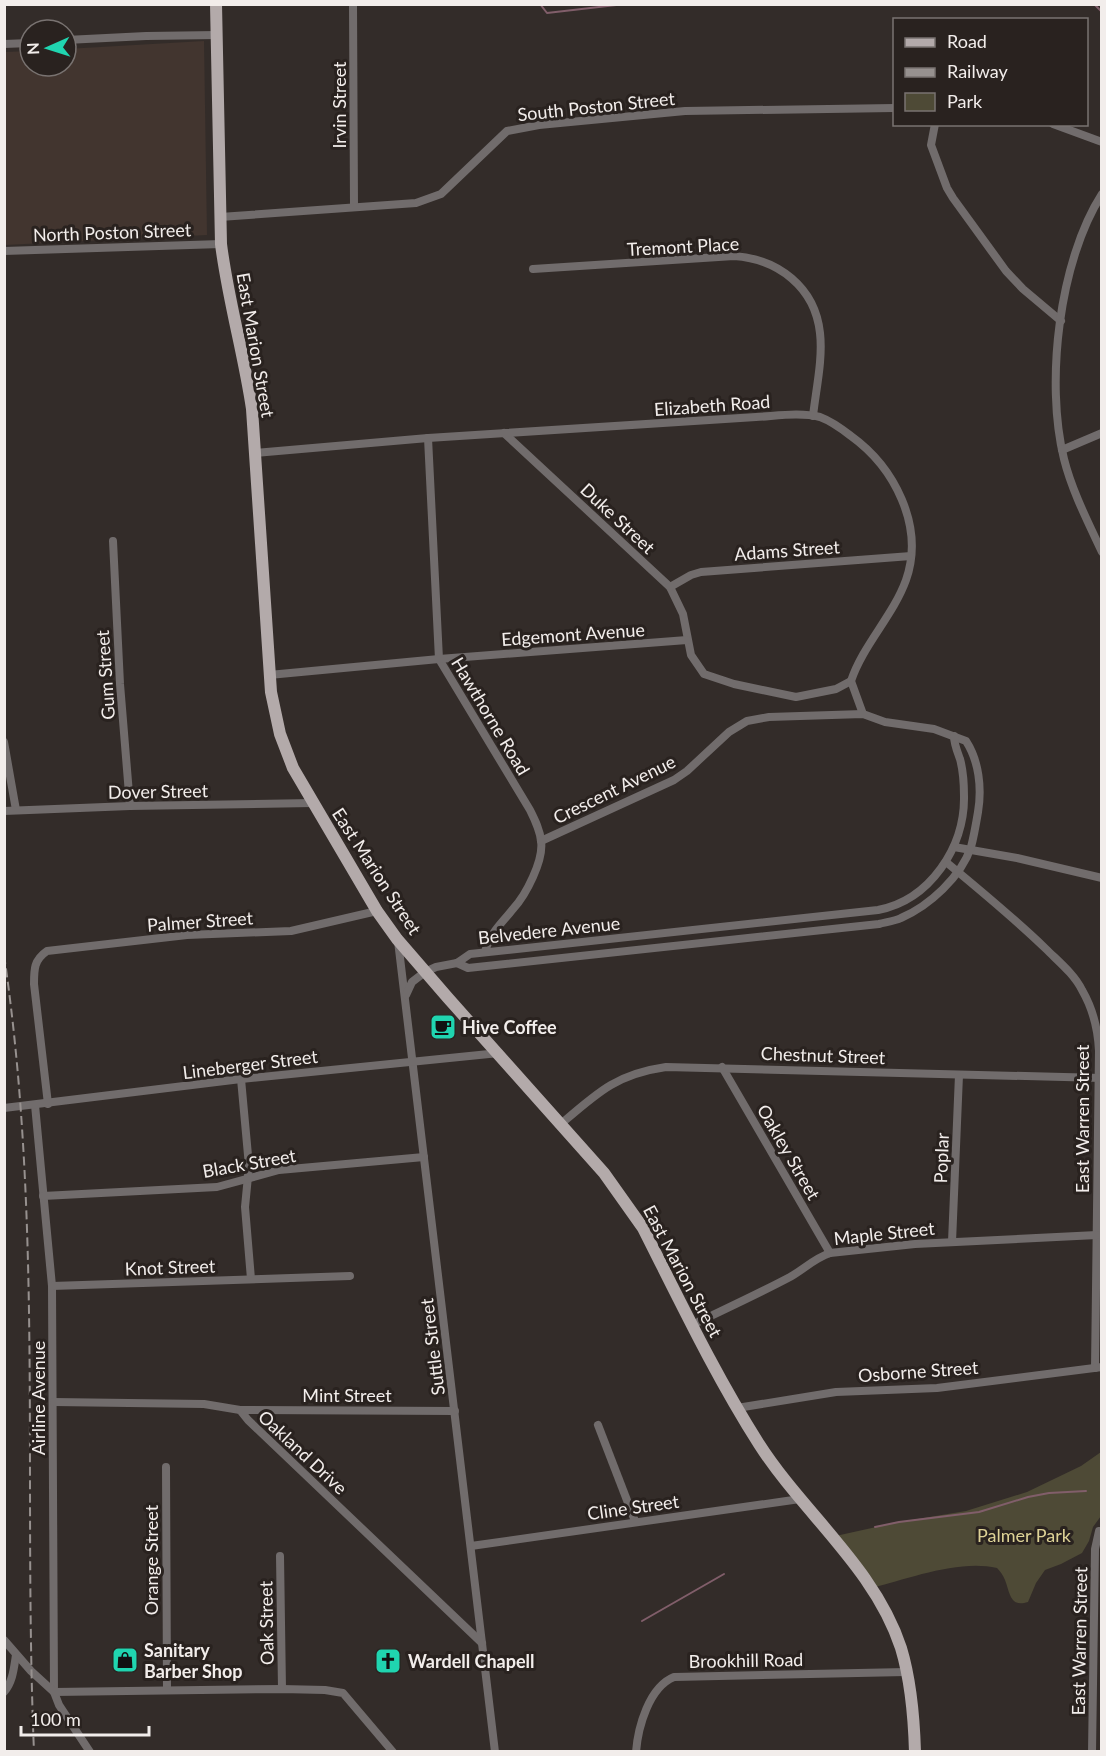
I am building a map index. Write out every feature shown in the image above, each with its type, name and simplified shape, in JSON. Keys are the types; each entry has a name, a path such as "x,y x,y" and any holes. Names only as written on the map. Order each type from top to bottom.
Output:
{"main road":[{"name":"East Marion Street","path":"216,4 221,244 228,291 248,378 269,675 280,734 293,768 377,911 397,939 604,1173 631,1209 738,1408 776,1469 843,1551 880,1602 901,1649 906,1672 915,1752"}],"street":[{"name":"Irvin Street","path":"353,4 354,206"},
{"path":"78,39 217,35"},
{"name":"South Poston Street","path":"220,217 416,203 441,194 507,131 539,124 686,111 893,108"},
{"path":"935,126 931,145 953,198 1006,271 1023,289 1061,321"},
{"path":"1058,126 1101,142"},
{"path":"1101,194 1088,218 1066,290 1056,383 1056,407 1062,450 1070,479 1101,552"},
{"name":"North Poston Street","path":"4,251 221,244"},
{"name":"Tremont Place","path":"533,269 734,256 771,264 787,274 800,287 811,302 818,320 821,343 813,416"},
{"name":"Elizabeth Road","path":"255,453 428,438 756,417 813,416 831,423 858,441 881,462 901,495 906,513 911,556 906,579 900,595 851,681"},
{"name":"Duke Street","path":"504,433 670,587 683,614 687,640"},
{"path":"1062,450 1101,433"},
{"name":"Hawthorne Road","path":"428,438 440,659 530,810 537,824 541,841"},
{"name":"Gum Street","path":"113,542 119,673 130,806"},
{"name":"Adams Street","path":"670,587 701,572 911,556"},
{"path":"687,640 691,655 704,674 734,684 796,697 828,691 851,681 863,714 885,722 934,729 954,736"},
{"name":"Edgemont Avenue","path":"269,675 687,640"},
{"name":"Crescent Avenue","path":"541,841 674,780 729,732 747,721 769,717 863,714"},
{"name":"Belvedere Avenue","path":"425,972 457,963 468,954 878,910 895,905 936,875 954,847 964,795 960,760 954,736 963,738 971,748 978,776 979,804 970,850 957,872 929,900 900,919 879,924 818,931 468,968 457,963"},
{"path":"4,742 16,810"},
{"name":"Dover Street","path":"4,811 313,803"},
{"path":"485,952 494,931 523,896 538,861 541,841"},
{"path":"954,847 1017,858 1101,879"},
{"name":"East Warren Street","path":"946,862 1006,912 1077,981 1089,1004 1097,1029 1100,1078 1097,1235 1098,1367"},
{"name":"Palmer Street","path":"48,1104 34,971 41,956 51,950 211,933 291,931 377,911"},
{"path":"817,917 818,931"},
{"name":"Belvedere Avenue","path":"648,935 649,949"},
{"name":"Suttle Street","path":"397,939 495,1752"},
{"path":"405,1002 409,986 425,972"},
{"name":"Lineberger Street","path":"4,1108 241,1079 499,1053"},
{"name":"Chestnut Street","path":"561,1124 612,1084 631,1074 666,1066 1100,1078"},
{"name":"Oakley Street","path":"722,1067 830,1253"},
{"name":"Poplar","path":"952,1242 959,1075"},
{"path":"241,1079 249,1166 245,1207 251,1280"},
{"name":"Airline Avenue","path":"35,1106 52,1286 54,1692"},
{"name":"Black Street","path":"43,1196 217,1186 279,1170 424,1157"},
{"name":"Maple Street","path":"692,1325 775,1284 821,1256 830,1253 915,1244 1097,1235"},
{"name":"Knot Street","path":"52,1286 350,1276"},
{"name":"Osborne Street","path":"738,1408 836,1392 937,1388 1098,1367"},
{"name":"Oakland Drive","path":"54,1401 204,1404 240,1410 482,1642"},
{"name":"Mint Street","path":"240,1410 455,1411"},
{"path":"598,1425 635,1521"},
{"name":"Orange Street","path":"166,1467 167,1690"},
{"name":"Cline Street","path":"471,1546 800,1499"},
{"name":"East Warren Street","path":"1092,1752 1095,1549 1099,1531"},
{"name":"Oak Street","path":"280,1556 282,1689"},
{"path":"4,1640 54,1692 58,1705 90,1752"},
{"path":"4,1692 13,1674 16,1654"},
{"name":"Brookhill Road","path":"636,1752 648,1705 663,1683 674,1677 906,1672"},
{"path":"54,1692 325,1689 343,1693 393,1752"}],"shaded area":[{"path":"204,41 207,235 5,245 5,52 18,51 18,78 78,78 78,48"}],"green space":[{"name":"Palmer Park","path":"1101,1452 1101,1516 1093,1527 1089,1541 1082,1553 1045,1570 1036,1583 1028,1602 1014,1601 998,1569 982,1566 934,1571 871,1588 831,1537 899,1522 966,1511 1027,1492 1081,1466"}],"waterway":[{"path":"540,4 547,13 625,4"},
{"path":"1094,4 1102,12"},
{"path":"875,1527 979,1512 1049,1493 1086,1491"},
{"path":"642,1621 724,1574"}],"railway":[{"path":"4,955 16,1054 24,1154 28,1253 34,1752"}],"place":[{"name":"Hive Coffee","path":"443,1027"},
{"name":"Sanitary Barber Shop","path":"125,1660"},
{"name":"Wardell Chapell","path":"388,1661"}]}
